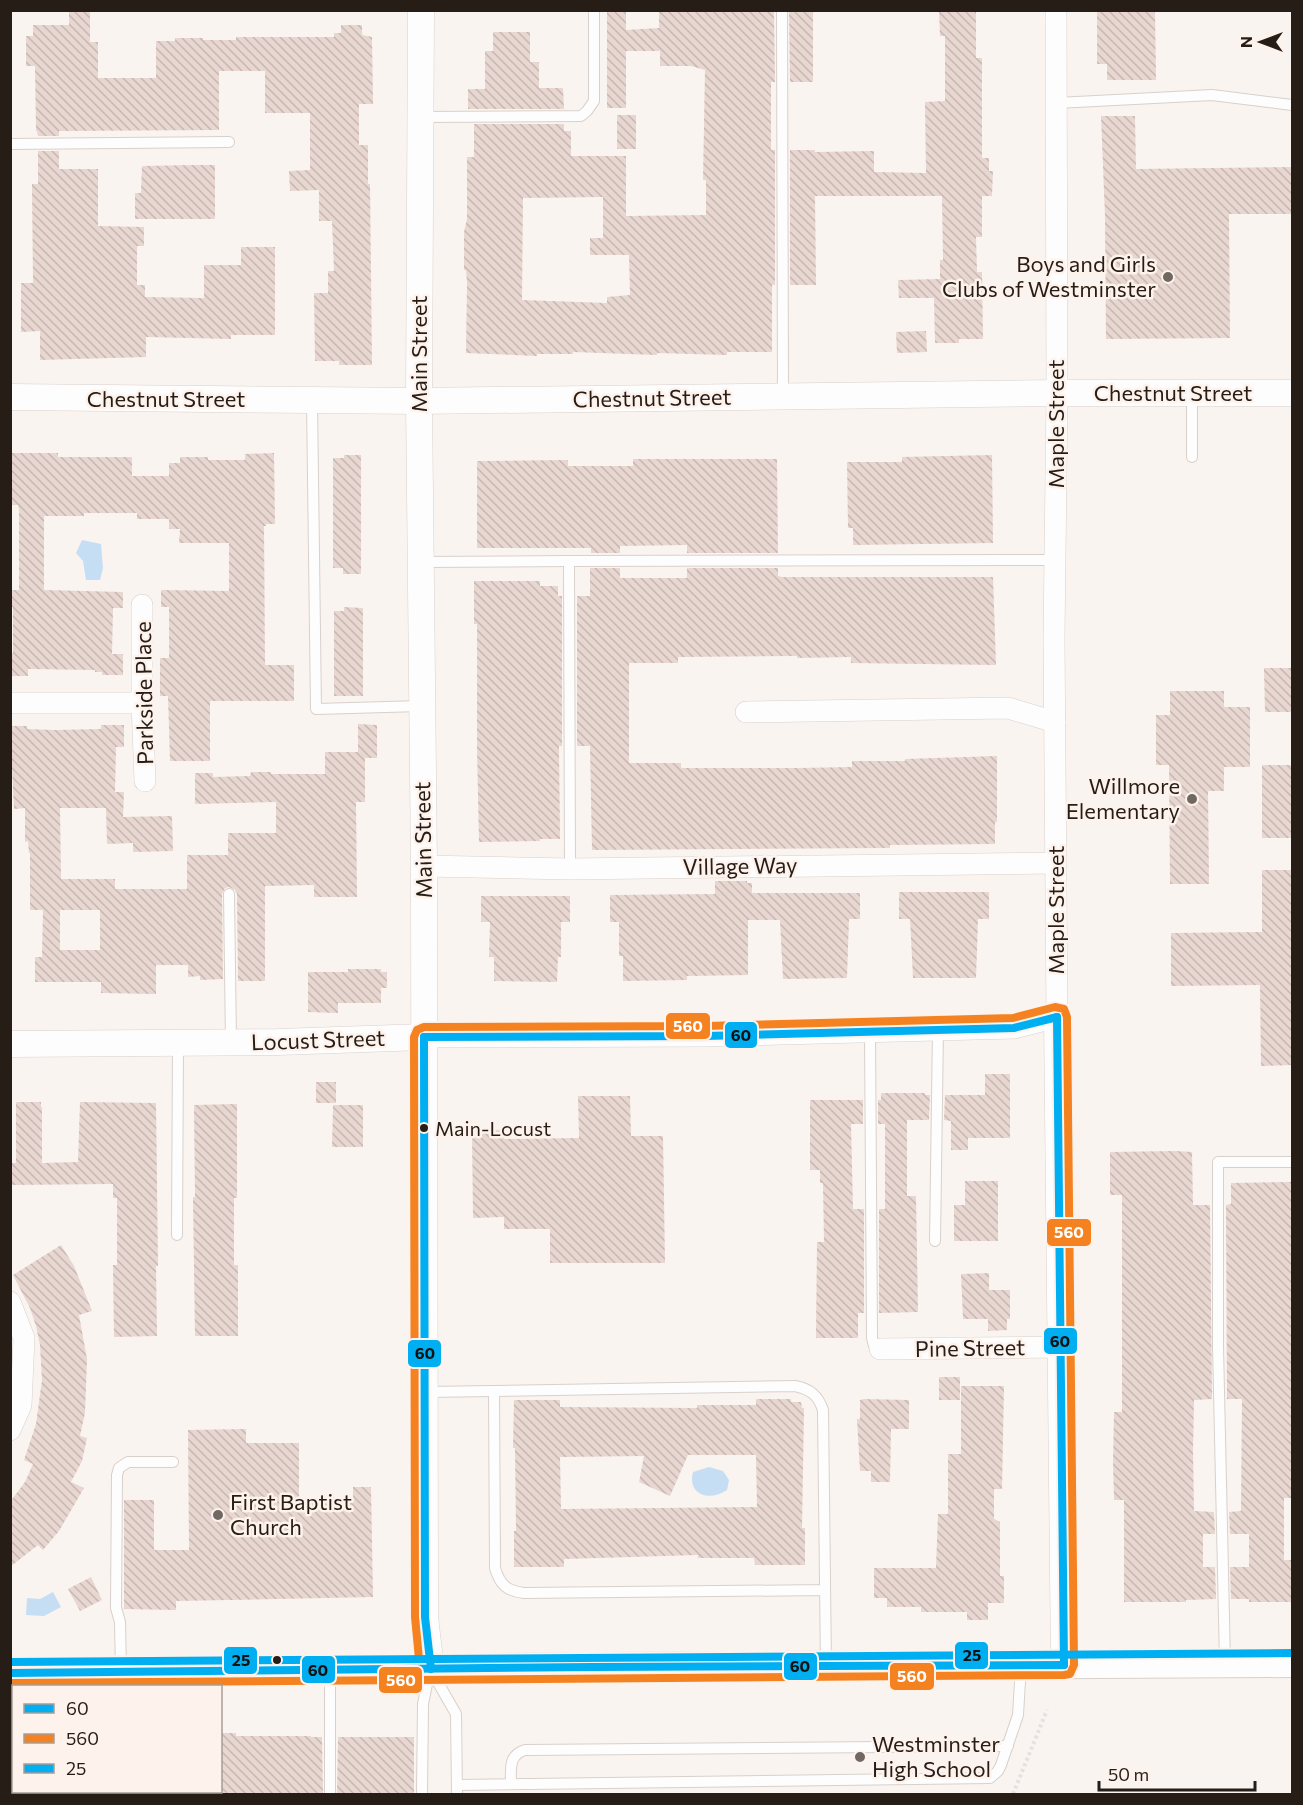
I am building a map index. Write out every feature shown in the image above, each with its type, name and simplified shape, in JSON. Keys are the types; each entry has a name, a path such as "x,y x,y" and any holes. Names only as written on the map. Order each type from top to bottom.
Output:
{"main road":[{"path":"10,1673 128,1679 330,1670 1293,1663"}],"street":[{"name":"Main Street","path":"421,10 419,400 424,866 425,1617 430,1669"},
{"name":"Maple Street","path":"1056,10 1055,722 1064,1665"},
{"name":"Chestnut Street","path":"10,398 419,400 1057,393 1293,393"},
{"name":"Parkside Place","path":"142,605 145,781"},
{"path":"10,703 142,703"},
{"path":"746,712 1008,708 1055,722"},
{"name":"Village Way","path":"424,866 570,869 1056,863"},
{"name":"Locust Street","path":"10,1044 178,1043 424,1037 693,1036 1014,1028 1057,1017"},
{"path":"10,1302 24,1338 21,1405 10,1431"},
{"name":"Pine Street","path":"880,1349 1060,1347"}],"lane":[{"path":"421,117 580,116 594,101 594,10"},
{"path":"782,10 783,396"},
{"path":"1057,103 1212,95 1293,105"},
{"path":"10,144 229,142"},
{"path":"1192,393 1192,457"},
{"path":"312,400 316,710 421,706"},
{"path":"420,562 1055,560"},
{"path":"569,561 570,869"},
{"path":"230,894 231,1042"},
{"path":"935,1241 938,1029"},
{"path":"870,1031 872,1338 874,1346 880,1349"},
{"path":"177,1235 178,1043"},
{"path":"1225,1663 1218,1346 1218,1162 1293,1162"},
{"path":"425,1392 795,1386 806,1388 820,1400 823,1410 826,1666"},
{"path":"494,1390 495,1568 498,1578 508,1589 524,1593 825,1590"},
{"path":"128,1679 116,1608 117,1475 119,1468 128,1462 173,1462"},
{"path":"430,1669 456,1714 457,1790 511,1784 986,1779 998,1771 1018,1715 1021,1665"},
{"path":"422,1794 423,1704 430,1669"},
{"path":"330,1670 330,1794"},
{"path":"511,1784 513,1757 516,1753 525,1750 1008,1746"}],"path":[{"path":"1013,1794 1047,1710"}],"water":[{"path":"82,540 101,544 103,568 100,580 86,580 83,561 76,553"},
{"path":"709,1467 723,1471 729,1480 727,1490 720,1494 707,1496 701,1494 693,1486 693,1472"},
{"path":"53,1592 61,1607 44,1616 26,1615 27,1598 40,1599"}],"building":[{"path":"69,10 90,10 90,42 98,42 98,78 156,78 156,41 175,41 175,38 236,40 236,37 334,37 334,33 341,33 341,25 362,25 362,35 372,37 373,104 359,104 359,145 368,145 372,365 339,365 339,361 315,361 314,293 328,293 328,271 334,271 332,221 319,221 319,190 290,191 289,171 310,170 310,113 265,113 265,71 219,71 219,130 59,131 59,136 38,136 35,66 26,66 26,36 33,36 33,25 69,25"},
{"path":"774,10 775,82 771,82 771,150 775,150 775,285 772,285 772,352 727,352 727,355 657,353 657,355 573,352 573,354 537,354 537,356 466,353 467,283 466,270 464,270 464,232 467,219 467,157 474,157 474,124 564,124 564,131 571,131 571,156 626,156 626,216 706,215 706,180 703,180 705,70 691,66 660,66 660,51 626,51 626,108 607,108 607,11 626,11 626,30 659,28 659,11","holes":["603,197 603,238 590,238 590,255 629,255 630,295 607,297 607,303 522,300 523,198"]},
{"path":"789,10 813,10 813,82 790,82"},
{"path":"939,10 976,10 976,58 982,58 982,158 989,158 989,171 993,171 992,196 982,196 982,237 976,237 977,272 982,272 983,339 959,339 959,343 935,343 934,298 899,298 898,280 940,279 940,260 943,260 942,196 815,196 816,285 790,285 790,150 874,151 874,172 926,173 925,102 945,101 945,36 940,36"},
{"path":"1097,10 1155,10 1156,80 1107,80 1107,64 1097,64"},
{"path":"493,32 530,32 530,62 539,62 539,88 563,88 564,109 468,109 468,89 485,89 485,51 493,51"},
{"path":"617,115 636,115 636,149 617,149"},
{"path":"1101,116 1135,116 1136,169 1293,167 1293,214 1229,214 1230,338 1106,339"},
{"path":"38,151 59,151 59,169 98,169 98,226 144,227 144,246 137,246 137,285 145,285 145,297 204,298 204,265 241,265 241,247 275,247 275,335 231,335 231,339 146,337 146,357 40,360 40,331 21,332 21,283 33,283 32,184 38,184"},
{"path":"215,165 215,219 135,219 135,193 141,193 142,166"},
{"path":"926,331 927,352 897,353 896,332"},
{"path":"10,453 58,453 58,457 132,457 132,476 169,476 169,463 180,463 180,457 245,460 245,454 274,453 275,524 264,526 265,665 294,665 294,701 210,701 210,761 170,761 168,696 160,696 160,658 169,658 169,607 161,607 161,590 229,591 229,543 179,543 180,529 169,529 169,519 137,519 137,513 44,516 44,590 123,592 123,608 113,608 112,654 123,654 123,675 102,675 102,672 95,672 95,670 28,669 28,676 10,676 10,653 13,653 13,607 10,607 10,590 19,590 19,510 18,505 10,505"},
{"path":"344,455 361,455 361,574 343,574 343,568 333,568 333,458 344,458"},
{"path":"992,455 993,543 853,545 853,528 848,528 847,462 902,462 902,457"},
{"path":"633,459 777,459 778,553 687,553 687,545 620,546 620,553 591,553 591,548 477,548 477,461 568,460 568,466 633,466"},
{"path":"590,568 620,568 620,578 687,578 687,568 778,568 778,576 782,577 993,577 996,665 851,663 851,657 797,658 797,656 678,657 678,663 629,663 629,763 681,763 681,768 852,767 852,761 905,761 905,759 997,756 995,844 890,845 890,848 592,850 590,746 577,746 577,596 590,596"},
{"path":"474,581 540,581 540,586 558,586 558,596 562,596 560,839 479,842 477,624 474,624"},
{"path":"344,607 363,608 363,696 334,696 334,611 344,611"},
{"path":"1264,668 1293,668 1293,712 1265,712"},
{"path":"1170,691 1224,691 1224,707 1250,707 1250,767 1224,767 1224,791 1208,791 1209,884 1170,884 1169,765 1156,765 1156,715 1170,715"},
{"path":"358,724 377,725 377,758 365,758 365,802 356,802 357,897 314,897 314,885 265,886 265,981 238,981 237,894 229,887 225,888 222,894 223,979 200,980 200,976 188,977 188,965 156,965 156,994 101,993 101,982 35,982 35,957 42,957 43,910 30,910 30,853 28,841 25,842 25,808 14,809 10,726 55,730 101,729 101,725 124,725 124,747 116,747 115,792 124,792 123,817 172,816 173,851 133,852 133,843 107,844 106,808 60,808 61,879 115,879 115,889 187,889 187,855 228,855 228,833 276,833 276,802 195,804 195,773 213,773 213,777 250,776 251,772 325,774 325,752 358,752","holes":["60,910 100,910 100,950 60,950"]},
{"path":"1262,765 1293,765 1293,838 1262,838"},
{"path":"1262,870 1293,870 1293,1065 1261,1066 1260,985 1171,986 1171,933 1262,932"},
{"path":"715,881 747,881 747,883 752,883 752,893 860,893 860,919 849,919 847,978 783,979 780,920 748,920 748,975 687,976 687,980 623,981 623,956 619,956 619,922 610,922 610,895 715,894"},
{"path":"899,892 989,892 989,919 978,919 976,978 913,978 910,919 899,919"},
{"path":"481,896 570,896 570,922 561,922 561,957 558,957 557,982 494,981 494,957 489,957 490,922 481,922"},
{"path":"348,969 381,969 381,972 387,972 387,988 381,988 381,1003 338,1003 338,1013 308,1012 308,972 348,972"},
{"path":"985,1074 1010,1074 1010,1138 968,1138 968,1150 951,1150 951,1121 944,1120 945,1095 985,1095"},
{"path":"316,1082 336,1082 336,1103 316,1103"},
{"path":"881,1093 930,1095 929,1120 907,1120 907,1196 916,1196 918,1312 879,1313 879,1209 885,1209 885,1124 878,1124 878,1100 881,1100"},
{"path":"578,1096 630,1096 631,1136 663,1136 665,1263 550,1263 550,1229 504,1229 504,1217 473,1218 472,1130 504,1130 504,1139 579,1138"},
{"path":"810,1100 863,1100 863,1124 851,1124 853,1209 864,1209 864,1313 858,1313 858,1338 816,1338 817,1242 824,1242 823,1183 820,1183 820,1170 810,1170"},
{"path":"16,1102 41,1102 42,1163 78,1162 80,1102 156,1103 157,1336 114,1337 113,1265 117,1265 117,1198 113,1198 113,1184 10,1185 10,1163 16,1163"},
{"path":"237,1104 234,1265 238,1265 238,1336 195,1336 194,1105"},
{"path":"333,1105 363,1105 363,1147 332,1147"},
{"path":"1110,1152 1192,1152 1193,1205 1210,1205 1212,1399 1194,1400 1193,1450 1194,1511 1214,1512 1215,1534 1203,1534 1203,1567 1215,1567 1216,1599 1186,1600 1186,1602 1124,1602 1124,1500 1114,1500 1113,1462 1114,1412 1122,1412 1122,1195 1110,1195"},
{"path":"965,1181 998,1181 998,1241 954,1241 954,1205 965,1205"},
{"path":"1293,1182 1293,1498 1284,1498 1284,1560 1293,1560 1293,1602 1249,1602 1249,1599 1231,1599 1230,1567 1249,1567 1249,1534 1230,1534 1229,1512 1241,1511 1242,1399 1227,1399 1226,1205 1231,1204 1231,1183"},
{"path":"61,1245 74,1266 92,1311 79,1315 87,1359 85,1413 80,1436 87,1438 82,1461 71,1482 84,1488 59,1531 43,1550 38,1545 10,1567 10,1502 25,1482 33,1464 24,1460 36,1424 42,1380 40,1345 36,1326 30,1308 13,1275"},
{"path":"989,1273 989,1290 1010,1290 1010,1319 1007,1319 1007,1330 988,1331 988,1319 963,1319 961,1274"},
{"path":"939,1377 960,1377 960,1400 939,1400"},
{"path":"961,1386 1004,1386 1002,1489 994,1489 994,1519 1000,1522 1000,1576 1004,1576 1004,1603 988,1603 988,1620 967,1620 967,1612 921,1612 921,1607 887,1607 887,1598 874,1598 874,1568 936,1568 938,1514 948,1514 948,1454 961,1454"},
{"path":"756,1399 791,1399 791,1402 801,1402 804,1408 802,1528 805,1528 805,1565 755,1565 754,1558 698,1558 698,1555 564,1559 564,1567 514,1567 514,1531 516,1531 514,1400 560,1400 560,1407 697,1408 697,1405 756,1405","holes":["688,1455 756,1455 757,1507 561,1509 560,1457 644,1456 639,1482 670,1496"]},
{"path":"860,1400 909,1400 909,1429 891,1429 890,1482 871,1482 871,1471 860,1471 857,1419 860,1419"},
{"path":"246,1429 246,1443 299,1443 299,1498 353,1497 353,1487 371,1487 373,1597 176,1601 176,1610 124,1609 124,1500 154,1500 154,1550 189,1550 188,1430"},
{"path":"91,1577 102,1600 80,1611 68,1589"},
{"path":"222,1733 236,1733 236,1736 322,1737 323,1794 220,1794 222,1793"},
{"path":"338,1737 414,1737 414,1794 337,1794"}],"transit line":[{"name":"560","path":"10,1683 1070,1674 1074,1665 1067,1017 1064,1009 1055,1007 1013,1018 705,1026 424,1027 417,1030 414,1037 415,1617 419,1659"},
{"name":"60","path":"1057,1017 1064,1665"},
{"name":"60","path":"424,1037 705,1036 1014,1028 1057,1017"},
{"name":"60","path":"424,1037 425,1617 431,1669"},
{"name":"25","path":"10,1662 1292,1653"},
{"name":"60","path":"10,1673 1064,1665"}],"place":[{"name":"Boys and Girls Clubs of Westminster","path":"1168,277"},
{"name":"Willmore Elementary","path":"1192,799"},
{"name":"Main-Locust","path":"424,1128"},
{"name":"First Baptist Church","path":"218,1515"},
{"name":"Westminster High School","path":"860,1757"}]}
